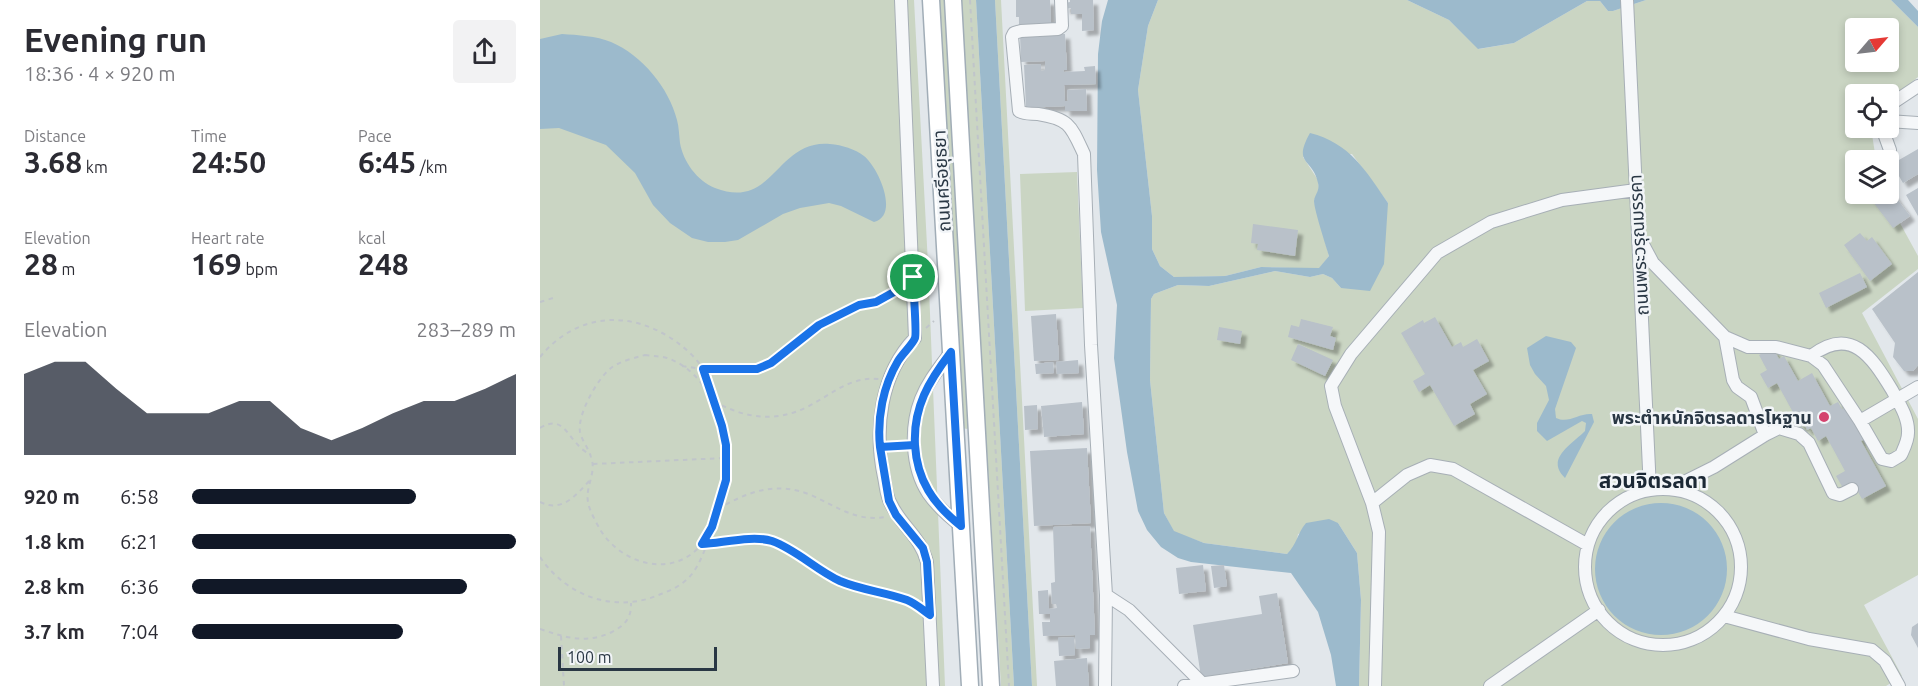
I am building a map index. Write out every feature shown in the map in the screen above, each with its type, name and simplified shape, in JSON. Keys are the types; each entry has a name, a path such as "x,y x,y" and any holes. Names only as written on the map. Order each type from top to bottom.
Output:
{"main road":[{"name":"ถนนศรีอยุธยา","path":"931,0 970,686"},
{"name":"ถนนศรีอยุธยา","path":"953,0 992,686"},
{"path":"956,444 978,444"}],"street":[{"path":"901,0 915,338 888,381 880,416 880,447 889,501 896,515 923,548 927,562 933,686"},
{"path":"1061,0 1062,26 1058,29 1021,31 1014,33 1012,38 1019,111 1024,114 1036,113 1062,119 1073,129 1084,154 1091,345 1106,595 1105,686"},
{"name":"ถนนพระวรุณมรรคา","path":"1627,0 1650,490"},
{"path":"1899,99 1918,86"},
{"path":"1899,122 1918,123"},
{"path":"1376,686 1379,532 1372,503 1335,406 1331,386 1358,345 1437,253 1491,222 1562,200 1636,190"},
{"path":"1638,235 1653,263 1725,337 1748,347 1776,347 1811,356 1823,365 1882,459 1891,461 1901,455 1908,432 1904,413 1875,363 1857,346 1839,342 1824,346 1811,356"},
{"path":"1725,337 1733,380 1737,387 1751,397 1765,435"},
{"path":"951,352 933,376 921,398 915,418 915,445 919,473 927,492 943,512 961,526"},
{"path":"1860,421 1918,387"},
{"path":"1670,489 1714,467 1779,428 1799,434 1809,443 1833,493 1840,495 1852,489"},
{"path":"1372,503 1407,475 1430,465 1453,469 1588,545"},
{"path":"1650,490 1684,491 1708,503 1728,522 1739,547 1741,574 1734,601 1724,616 1708,632 1683,643 1656,645 1629,637 1618,630 1599,610 1588,585 1586,558 1593,532 1609,510 1632,495 1650,490"},
{"path":"1106,595 1129,610 1204,685"},
{"path":"1490,686 1599,610"},
{"path":"1724,616 1809,639 1872,650 1885,661 1899,686"},
{"path":"1184,686 1293,671"}],"path":[{"path":"970,0 1009,686"},
{"path":"682,366 740,371 757,369 771,363 819,325 859,305 876,302 913,277"},
{"path":"540,302 553,298"},
{"path":"540,357 560,336 591,323 628,320 651,327 670,337 685,348 703,369 722,426 726,458 726,480 707,544 691,575 675,588 655,597 632,603 597,599 563,583 540,557"},
{"path":"712,527 702,544 692,553 666,564 650,564 629,557 611,542 597,521 587,502 593,464 582,439 580,424 593,390 612,367 645,355 666,357 682,366 700,381 712,401 730,411 763,418 800,410 835,390 866,378 888,381"},
{"path":"540,428 553,423 562,426 591,456"},
{"path":"880,447 915,445"},
{"path":"593,464 726,458"},
{"path":"540,502 556,507 563,504 591,479"},
{"path":"718,509 746,494 758,490 775,489 796,490 850,514 876,519 896,515"},
{"path":"702,544 756,539 771,541 793,551 818,570 841,581 866,591 909,600 930,615"},
{"path":"540,629 583,640 598,639 621,628 629,618 632,603"},
{"path":"561,636 564,686"}],"green space":[{"path":"540,0 914,0 928,264 945,686 540,686"},
{"path":"938,0 947,0 971,426 967,429 963,428"},
{"path":"960,0 976,0 1014,686 1001,686"},
{"path":"995,0 1001,0 1037,686 1032,686"},
{"path":"1158,0 1407,0 1449,20 1479,49 1514,43 1587,1 1600,1 1608,11 1613,11 1646,0 1891,0 1918,27 1918,77 1899,93 1899,84 1845,84 1845,138 1873,138 1874,150 1845,150 1845,204 1889,204 1918,256 1918,269 1862,313 1918,419 1918,575 1864,605 1902,676 1886,686 1359,686 1361,600 1357,553 1338,523 1298,534 1296,546 1287,554 1204,543 1174,532 1164,513 1150,380 1151,299 1154,294 1178,285 1209,286 1275,271 1310,277 1323,274 1332,278 1341,288 1388,203 1352,154 1303,157 1318,180 1319,189 1314,201 1329,256 1319,269 1261,267 1225,276 1174,277 1160,266 1152,249 1152,216 1138,90 1148,26"},
{"path":"1077,172 1083,308 1025,311 1020,174"}],"water":[{"path":"976,0 995,0 1032,686 1014,686"},
{"path":"1108,0 1158,0 1148,26 1138,90 1152,216 1152,249 1160,266 1174,277 1225,276 1261,267 1319,268 1329,256 1314,201 1318,183 1303,156 1305,143 1310,133 1346,151 1364,169 1388,203 1384,264 1370,291 1341,288 1332,278 1323,274 1310,277 1275,271 1209,286 1178,285 1154,294 1151,299 1150,380 1164,513 1174,531 1204,543 1287,554 1306,523 1329,519 1338,523 1357,553 1361,600 1359,686 1336,686 1331,655 1318,612 1291,573 1191,562 1178,558 1161,547 1147,530 1138,511 1114,358 1117,305 1101,232 1097,170 1098,54 1102,21"},
{"path":"1407,0 1646,0 1613,11 1608,11 1600,1 1587,1 1514,43 1478,49 1449,20"},
{"path":"1891,0 1908,0 1918,11 1918,27"},
{"path":"562,34 581,35 611,42 633,55 653,74 673,108 678,123 680,143 688,163 708,185 735,193 750,190 763,183 798,152 812,145 839,145 864,156 875,170 886,201 882,218 874,222 841,206 829,203 800,208 783,214 738,240 708,242 692,238 670,223 653,205 635,173 606,145 559,128 540,129 540,39"},
{"path":"1546,336 1571,342 1576,348 1555,409 1556,418 1565,420 1592,414 1594,422 1565,478 1558,465 1559,458 1567,447 1585,431 1586,423 1582,421 1547,441 1537,431 1537,423 1549,400 1546,386 1530,365 1527,348"},
{"path":"1661,503 1686,508 1708,522 1722,544 1727,569 1722,594 1708,616 1686,630 1661,635 1636,630 1614,616 1600,594 1595,569 1600,544 1614,522 1636,508"}],"building":[{"path":"1016,0 1050,0 1051,24 1019,25 1019,17 1016,17"},
{"path":"1070,0 1093,0 1094,30 1082,31 1082,14 1071,14 1071,8 1065,9 1065,3"},
{"path":"1065,34 1067,70 1063,70 1064,72 1085,71 1084,67 1095,66 1096,84 1064,85 1065,101 1068,101 1067,90 1086,89 1087,111 1065,111 1065,106 1026,108 1024,65 1041,64 1041,71 1045,70 1045,61 1021,62 1020,35"},
{"path":"1918,149 1918,174 1903,183 1899,176 1899,160"},
{"path":"1918,188 1918,216 1906,195"},
{"path":"1899,202 1910,216 1893,228 1875,204 1899,204"},
{"path":"1253,224 1298,230 1295,256 1257,250 1258,244 1251,243"},
{"path":"1860,233 1867,241 1872,237 1892,264 1870,281 1844,245"},
{"path":"1918,272 1918,365 1913,371 1904,371 1893,357 1895,343 1872,309"},
{"path":"1860,273 1867,287 1826,308 1819,293"},
{"path":"1056,314 1059,360 1034,361 1031,316"},
{"path":"1435,317 1452,347 1461,342 1463,347 1477,339 1489,361 1473,370 1487,394 1470,404 1475,414 1454,426 1430,385 1419,392 1413,381 1425,374 1401,333 1423,320 1424,323"},
{"path":"1301,319 1333,327 1330,336 1336,338 1333,350 1288,337 1291,325 1299,327"},
{"path":"1219,327 1242,331 1240,344 1217,340"},
{"path":"1298,344 1333,360 1325,376 1291,360"},
{"name":"พระตำหนักจิตรลดารโหฐาน","path":"1773,348 1779,359 1784,356 1798,381 1812,373 1830,406 1838,402 1842,409 1847,407 1865,439 1861,441 1886,486 1862,499 1853,483 1843,488 1836,476 1845,471 1826,436 1818,441 1811,428 1807,430 1805,425 1801,427 1777,383 1768,388 1760,374 1767,370 1759,355"},
{"path":"1078,360 1079,373 1057,374 1056,362"},
{"path":"1053,362 1054,373 1036,374 1035,364"},
{"path":"1082,402 1084,434 1044,437 1041,406"},
{"path":"1037,405 1038,429 1025,430 1024,406"},
{"path":"1087,448 1091,523 1034,526 1030,451"},
{"path":"1090,526 1095,635 1090,635 1090,648 1076,649 1075,635 1043,636 1042,622 1050,622 1050,614 1039,614 1038,591 1048,590 1049,609 1057,608 1056,604 1052,604 1051,583 1055,582 1053,527"},
{"path":"1203,565 1206,591 1179,594 1176,568"},
{"path":"1224,565 1227,586 1214,588 1211,566"},
{"path":"1277,593 1288,663 1201,677 1193,625 1262,614 1259,596"},
{"path":"1918,623 1918,648 1911,635 1912,627"},
{"path":"1074,637 1075,655 1059,656 1058,638"},
{"path":"1087,658 1089,686 1056,686 1054,661"}],"place":[{"name":"พระตำหนักจิตรลดารโหฐาน","path":"1824,417"}],"district":[{"name":"สวนจิตรลดา","path":"1653,480"}],"route":[{"path":"913,277 876,302 859,305 819,325 771,363 757,369 740,371 703,369 726,445 726,480 712,527 702,544 756,539 771,541 793,551 818,570 841,581 866,591 909,600 930,615 927,562 923,548 896,515 889,501 880,447 915,445 915,418 921,398 933,376 951,352 961,526 943,512 927,492 919,473 915,445 890,447 880,447 879,442 880,416 888,381 915,338 913,277"}]}
